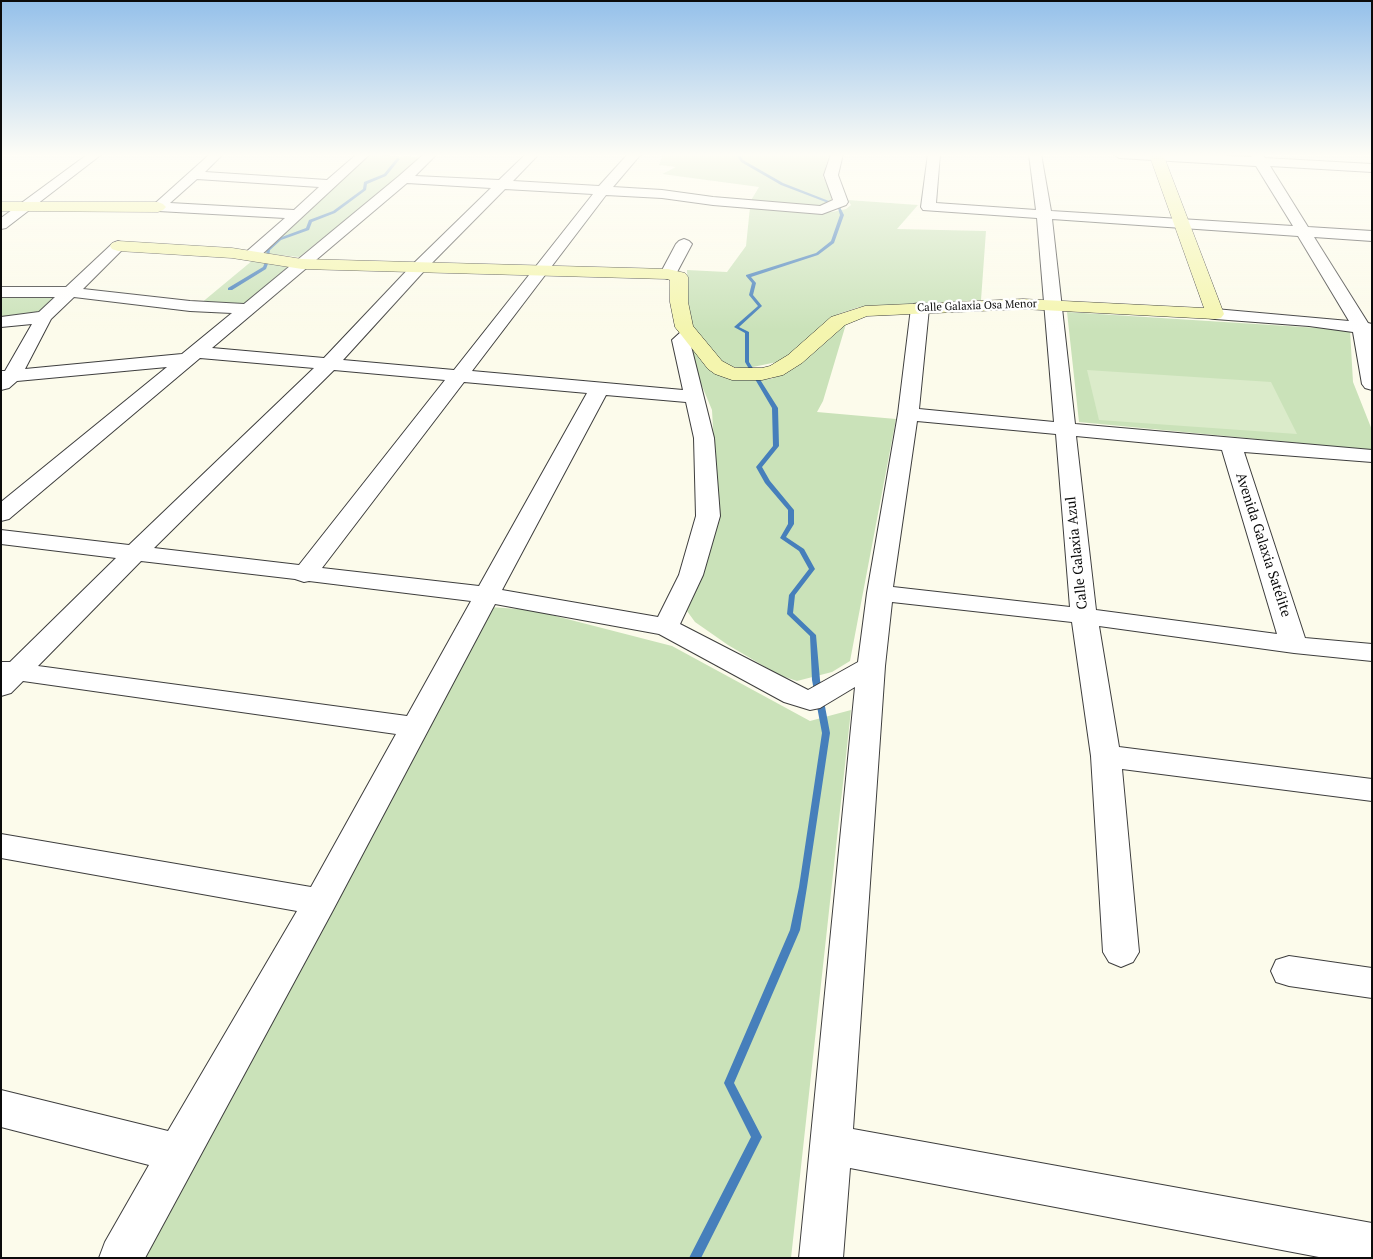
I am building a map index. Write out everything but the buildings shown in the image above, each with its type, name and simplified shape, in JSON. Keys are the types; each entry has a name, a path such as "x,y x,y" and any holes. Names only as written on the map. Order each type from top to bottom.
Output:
{"street":[{"path":"1,225 17,213"},
{"path":"145,220 152,213"},
{"path":"271,213 295,214"},
{"path":"1,514 363,213"},
{"path":"6,676 330,363 419,267 473,213"},
{"path":"304,575 586,213"},
{"path":"1011,213 1372,236"},
{"path":"1160,213 1169,240"},
{"path":"1177,213 1215,314"},
{"path":"1292,213 1366,327 1372,384"},
{"path":"252,255 295,214"},
{"name":"Calle Galaxia Azul","path":"1044,215 1084,616 1106,756 1121,952"},
{"path":"5,379 44,317 131,233"},
{"path":"118,246 252,255 302,264 668,274 684,244"},
{"name":"Calle Galaxia Osa Menor","path":"668,274 679,277 681,314 689,334 722,370 746,376 776,371 795,360 838,320 865,311 1052,304 1215,314 1366,327"},
{"path":"1,292 70,292 190,306 248,309"},
{"path":"1187,295 1193,313"},
{"path":"821,1258 871,666 880,593 908,414 920,308"},
{"path":"1,322 44,317"},
{"path":"666,627 691,575 708,516 704,438 681,340 689,334"},
{"path":"5,379 192,356 330,363 695,396"},
{"path":"121,1258 320,902 600,388"},
{"path":"908,414 1231,445 1372,456"},
{"name":"Avenida Galaxia Satélite","path":"1231,445 1294,645"},
{"path":"1,537 304,575 488,595 666,627 794,695 810,701 871,666"},
{"path":"880,593 1084,616 1372,654"},
{"path":"6,676 415,727"},
{"path":"1106,756 1372,790"},
{"path":"1,846 320,902"},
{"path":"1288,971 1372,983"},
{"path":"1,1108 178,1153"},
{"path":"832,1145 1372,1245"}],"green space":[{"path":"306,213 355,213 299,257 261,253"},
{"path":"749,213 911,213 897,229 986,231 981,300 859,307 838,314 782,361 743,369 730,366 719,360 689,325 687,270 727,272 746,246"},
{"path":"253,260 288,267 244,306 200,304"},
{"path":"1,295 58,295 40,314 1,318"},
{"path":"1067,312 1350,330 1353,382 1372,430 1372,450 1079,422"},
{"path":"846,324 823,401 817,412 896,419 850,661 832,672 797,681 779,675 728,645 695,622 687,611 701,580 718,517 712,410 697,374 690,345 727,378 742,380 771,379 811,355"},
{"path":"1087,370 1271,382 1297,434 1099,420"},
{"path":"490,607 532,610 672,646 810,721 851,710 791,1258 143,1258"}],"waterway":[{"path":"268,255 268,250 280,239 308,229 310,221 332,213"},
{"path":"695,1258 757,1137 729,1083 795,930 826,733 816,680 813,635 790,614 792,595 812,569 802,550 783,538 791,524 791,510 767,482 759,467 776,446 775,408 747,362 747,332 736,327 760,306 751,295 754,283 748,276 817,254 833,242 842,215 841,213"},
{"path":"230,289 265,268 267,261"}]}
